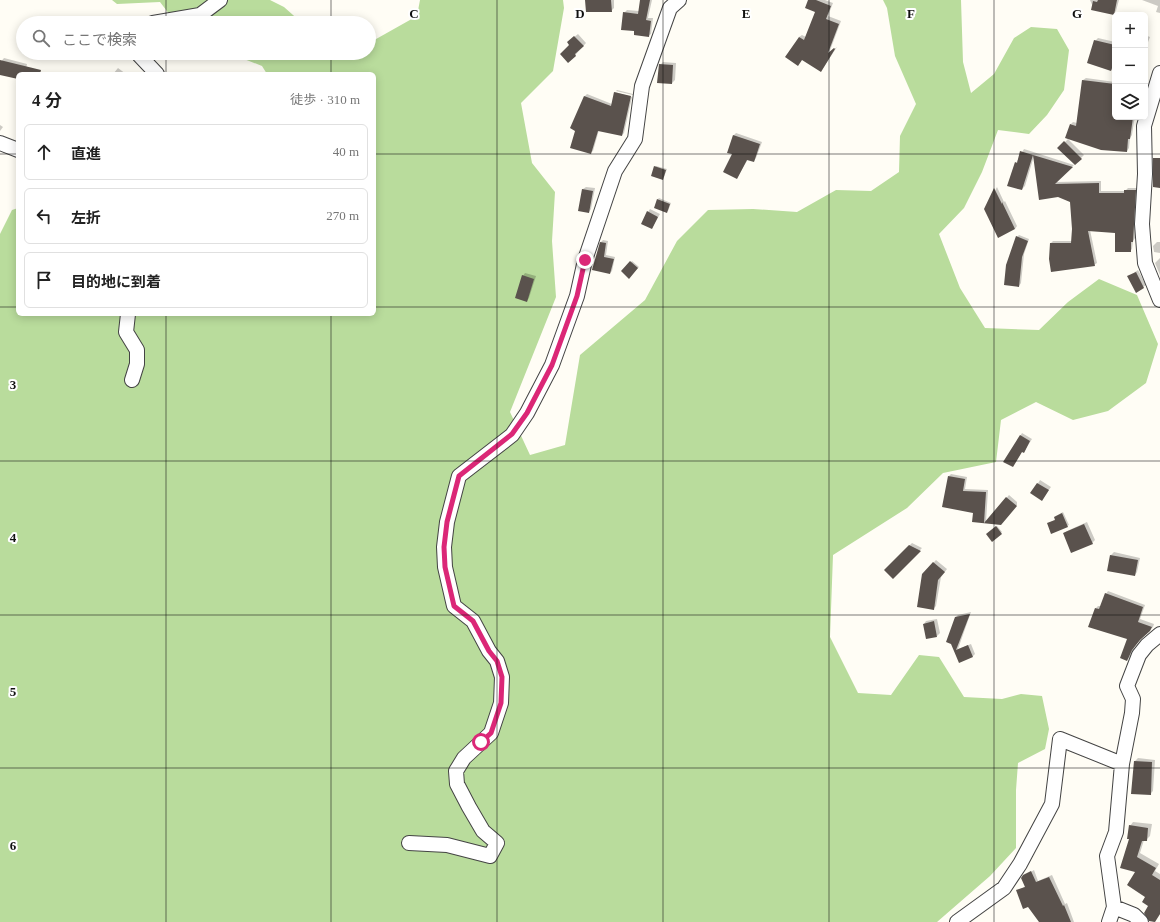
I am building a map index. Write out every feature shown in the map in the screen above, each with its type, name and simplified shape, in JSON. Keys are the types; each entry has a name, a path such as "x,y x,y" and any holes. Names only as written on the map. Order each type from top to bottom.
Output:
{"street":[{"path":"194,16 200,15 220,0"},
{"path":"409,843 447,845 490,856 497,843 483,831 469,807 457,784 456,771 464,758 491,733 501,703 502,677 497,661 489,651 473,621 454,606 445,567 444,547 447,522 459,476 512,434 527,413 552,365 577,296 585,260 615,171 635,139 642,86 670,8 679,0"},
{"path":"144,60 155,72"},
{"path":"1160,73 1144,126 1145,174 1142,224 1145,263 1160,300"},
{"path":"0,143 16,149"},
{"path":"128,316 126,332 137,350 137,364 132,380"},
{"path":"1109,922 1114,907 1108,856 1116,832 1122,764 1132,714 1133,699 1127,686 1139,655 1147,645 1160,634"},
{"path":"957,922 1004,888 1020,864 1052,804 1060,739 1122,764"},
{"path":"1114,907 1134,916 1141,922"}],"green space":[{"path":"112,0 270,0 284,7 294,16 171,16 160,2 117,4"},
{"path":"420,0 563,0 564,8 553,71 521,103 532,163 555,192 552,241 556,297 510,412 530,455 565,445 580,355 645,300 677,241 708,210 753,209 797,212 836,190 871,191 899,172 900,136 916,104 895,56 887,8 883,0 961,0 963,62 971,93 994,74 1014,38 1031,27 1057,29 1069,50 1064,90 1047,115 1029,134 998,130 982,172 964,208 939,234 960,288 985,328 1039,330 1068,302 1099,279 1137,295 1158,344 1146,383 1108,411 1073,420 1036,402 1001,420 996,462 943,473 907,508 833,555 830,637 858,693 891,695 919,655 939,657 964,697 1002,699 1021,694 1042,696 1049,729 1045,749 1018,763 1016,790 1016,848 990,876 937,922 0,922 0,234 12,210 16,209 16,316 376,316 376,72 266,72 262,66 247,60 376,60 376,39 417,16"}],"building":[{"path":"585,0 611,0 612,12 586,12"},
{"path":"640,0 650,0 646,20 651,21 649,37 634,35 634,31 621,30 623,12 638,14"},
{"path":"808,0 816,0 831,6 826,19 839,24 828,53 834,48 835,49 821,72 802,60 798,66 785,57 799,37 804,40 815,12 805,8"},
{"path":"1098,0 1117,0 1115,12 1112,12 1112,15 1091,10 1093,1 1097,2"},
{"path":"574,36 584,46 568,63 560,54 569,45 567,42"},
{"path":"1094,40 1112,44 1111,71 1087,63"},
{"path":"0,60 41,70 40,72 16,72 16,79 0,75"},
{"path":"659,64 673,65 672,84 657,83"},
{"path":"1082,80 1112,84 1112,120 1133,120 1130,139 1128,139 1127,152 1101,150 1065,138 1070,124 1076,126"},
{"path":"614,92 631,96 622,136 598,131 591,154 570,148 575,131 570,128 584,96 611,106"},
{"path":"733,135 760,144 754,162 747,160 737,179 723,172 732,154 727,153"},
{"path":"1064,141 1082,159 1075,165 1057,148"},
{"path":"1020,151 1033,155 1022,190 1007,186 1015,162 1017,163"},
{"path":"1033,155 1073,167 1055,184 1099,183 1099,193 1124,193 1124,190 1136,190 1131,252 1115,252 1115,233 1088,231 1095,266 1051,272 1049,259 1050,243 1071,243 1072,229 1070,202 1058,197 1039,200"},
{"path":"1153,158 1160,158 1160,188 1153,187"},
{"path":"654,166 666,170 663,180 651,176"},
{"path":"994,188 1015,229 998,238 984,209"},
{"path":"582,189 593,191 589,213 578,211"},
{"path":"657,199 670,204 667,213 654,208"},
{"path":"647,211 658,217 652,229 641,224"},
{"path":"1016,236 1028,241 1022,257 1019,287 1004,285 1006,265"},
{"path":"600,242 606,243 604,257 614,259 610,274 592,270"},
{"path":"630,261 638,268 629,279 621,271"},
{"path":"1136,272 1144,288 1136,293 1127,276"},
{"path":"522,275 534,279 527,302 515,298"},
{"path":"1020,435 1030,441 1024,453 1022,452 1013,467 1003,462"},
{"path":"948,476 965,479 963,491 986,492 984,523 1006,497 1017,506 1001,525 972,522 973,513 942,507"},
{"path":"1037,483 1049,490 1042,501 1030,493"},
{"path":"1062,513 1068,527 1051,534 1047,523 1055,520 1054,517"},
{"path":"1084,524 1093,544 1071,553 1063,533"},
{"path":"996,526 1002,534 992,542 986,534"},
{"path":"909,545 921,551 893,579 884,570"},
{"path":"1110,555 1138,560 1135,576 1107,571"},
{"path":"933,562 945,572 938,580 934,610 917,607 922,574"},
{"path":"1105,593 1143,607 1138,622 1152,627 1132,650 1127,661 1120,658 1127,639 1088,627 1095,608 1099,609"},
{"path":"970,614 956,650 968,645 973,657 959,663 951,644 946,642 955,617"},
{"path":"934,621 937,637 926,639 923,624"},
{"path":"1134,761 1152,762 1151,795 1131,794"},
{"path":"1129,825 1148,828 1147,841 1142,841 1137,857 1156,868 1152,875 1160,880 1160,914 1155,922 1149,921 1144,913 1148,906 1142,902 1145,897 1127,885 1135,872 1120,868 1129,839 1127,839"},
{"path":"1031,871 1036,882 1049,877 1071,922 1039,922 1028,907 1023,909 1016,890 1025,887 1021,878 1023,875"}],"route":[{"path":"481,742 491,733 501,703 502,677 497,661 489,651 473,621 454,606 445,567 444,547 447,522 459,476 512,434 527,413 552,365 577,296 585,260"}]}
